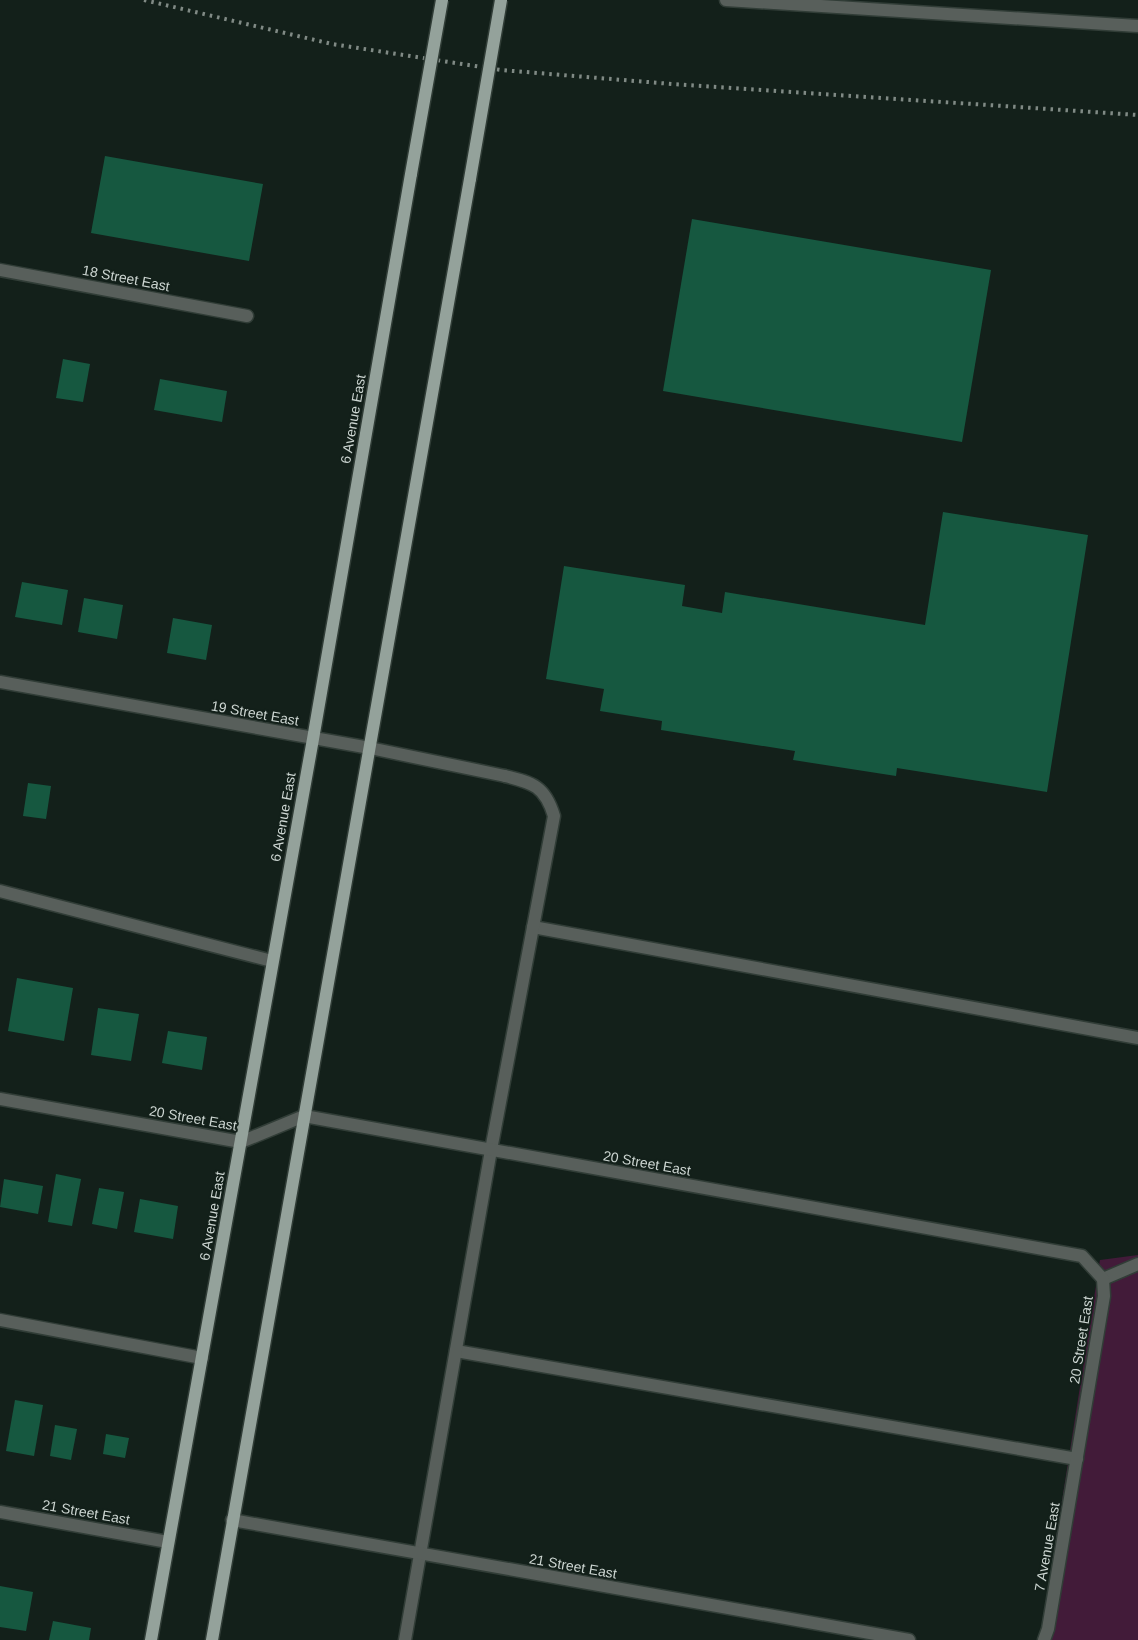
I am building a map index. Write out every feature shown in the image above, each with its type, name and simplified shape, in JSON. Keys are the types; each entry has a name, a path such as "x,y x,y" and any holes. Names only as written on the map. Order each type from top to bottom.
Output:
{"main road":[{"name":"6 Avenue East","path":"151,1640 313,739 442,0"},
{"path":"212,1640 501,0"}],"street":[{"path":"726,0 1138,26"},
{"name":"18 Street East","path":"0,270 247,316"},
{"name":"19 Street East","path":"0,682 370,748 505,776 538,786 546,795 554,816 492,1150 405,1640"},
{"path":"0,891 272,960"},
{"path":"533,927 1138,1038"},
{"name":"20 Street East","path":"0,1099 241,1142 304,1116 1082,1256 1103,1279 1104,1296 1077,1459"},
{"path":"1103,1279 1138,1264"},
{"path":"0,1320 202,1358"},
{"path":"456,1351 1077,1459"},
{"name":"7 Avenue East","path":"1044,1640 1048,1629 1077,1459"},
{"name":"21 Street East","path":"0,1512 168,1542"},
{"name":"21 Street East","path":"232,1520 909,1640"}],"shaded area":[{"path":"1138,1255 1138,1640 1040,1640 1100,1260"}],"building":[{"path":"105,156 263,184 249,261 91,233"},
{"path":"692,219 991,270 962,442 663,391"},
{"path":"63,359 90,364 83,402 56,398"},
{"path":"160,379 227,391 222,422 154,410"},
{"path":"943,512 1088,535 1047,792 897,768 896,776 793,760 795,751 661,730 662,721 600,711 604,689 546,679 564,566 685,585 682,606 722,613 725,592 925,625"},
{"path":"22,582 68,590 62,625 15,617"},
{"path":"84,598 123,605 117,639 78,632"},
{"path":"173,618 212,625 206,660 167,653"},
{"path":"28,783 51,786 46,819 23,816"},
{"path":"17,978 73,988 64,1041 8,1031"},
{"path":"98,1008 139,1014 131,1061 91,1055"},
{"path":"168,1031 207,1037 202,1070 162,1063"},
{"path":"56,1174 81,1179 72,1226 48,1222"},
{"path":"4,1179 43,1186 38,1214 0,1207"},
{"path":"99,1188 124,1192 117,1229 92,1224"},
{"path":"140,1199 178,1206 173,1239 134,1232"},
{"path":"15,1400 43,1405 34,1456 6,1451"},
{"path":"55,1425 77,1429 71,1460 50,1456"},
{"path":"106,1434 129,1438 125,1458 103,1454"},
{"path":"0,1586 33,1592 26,1631 0,1627"},
{"path":"53,1621 91,1628 89,1640 49,1640"}],"railway":[{"path":"144,0 332,44 501,70 672,84 1138,115"}]}
